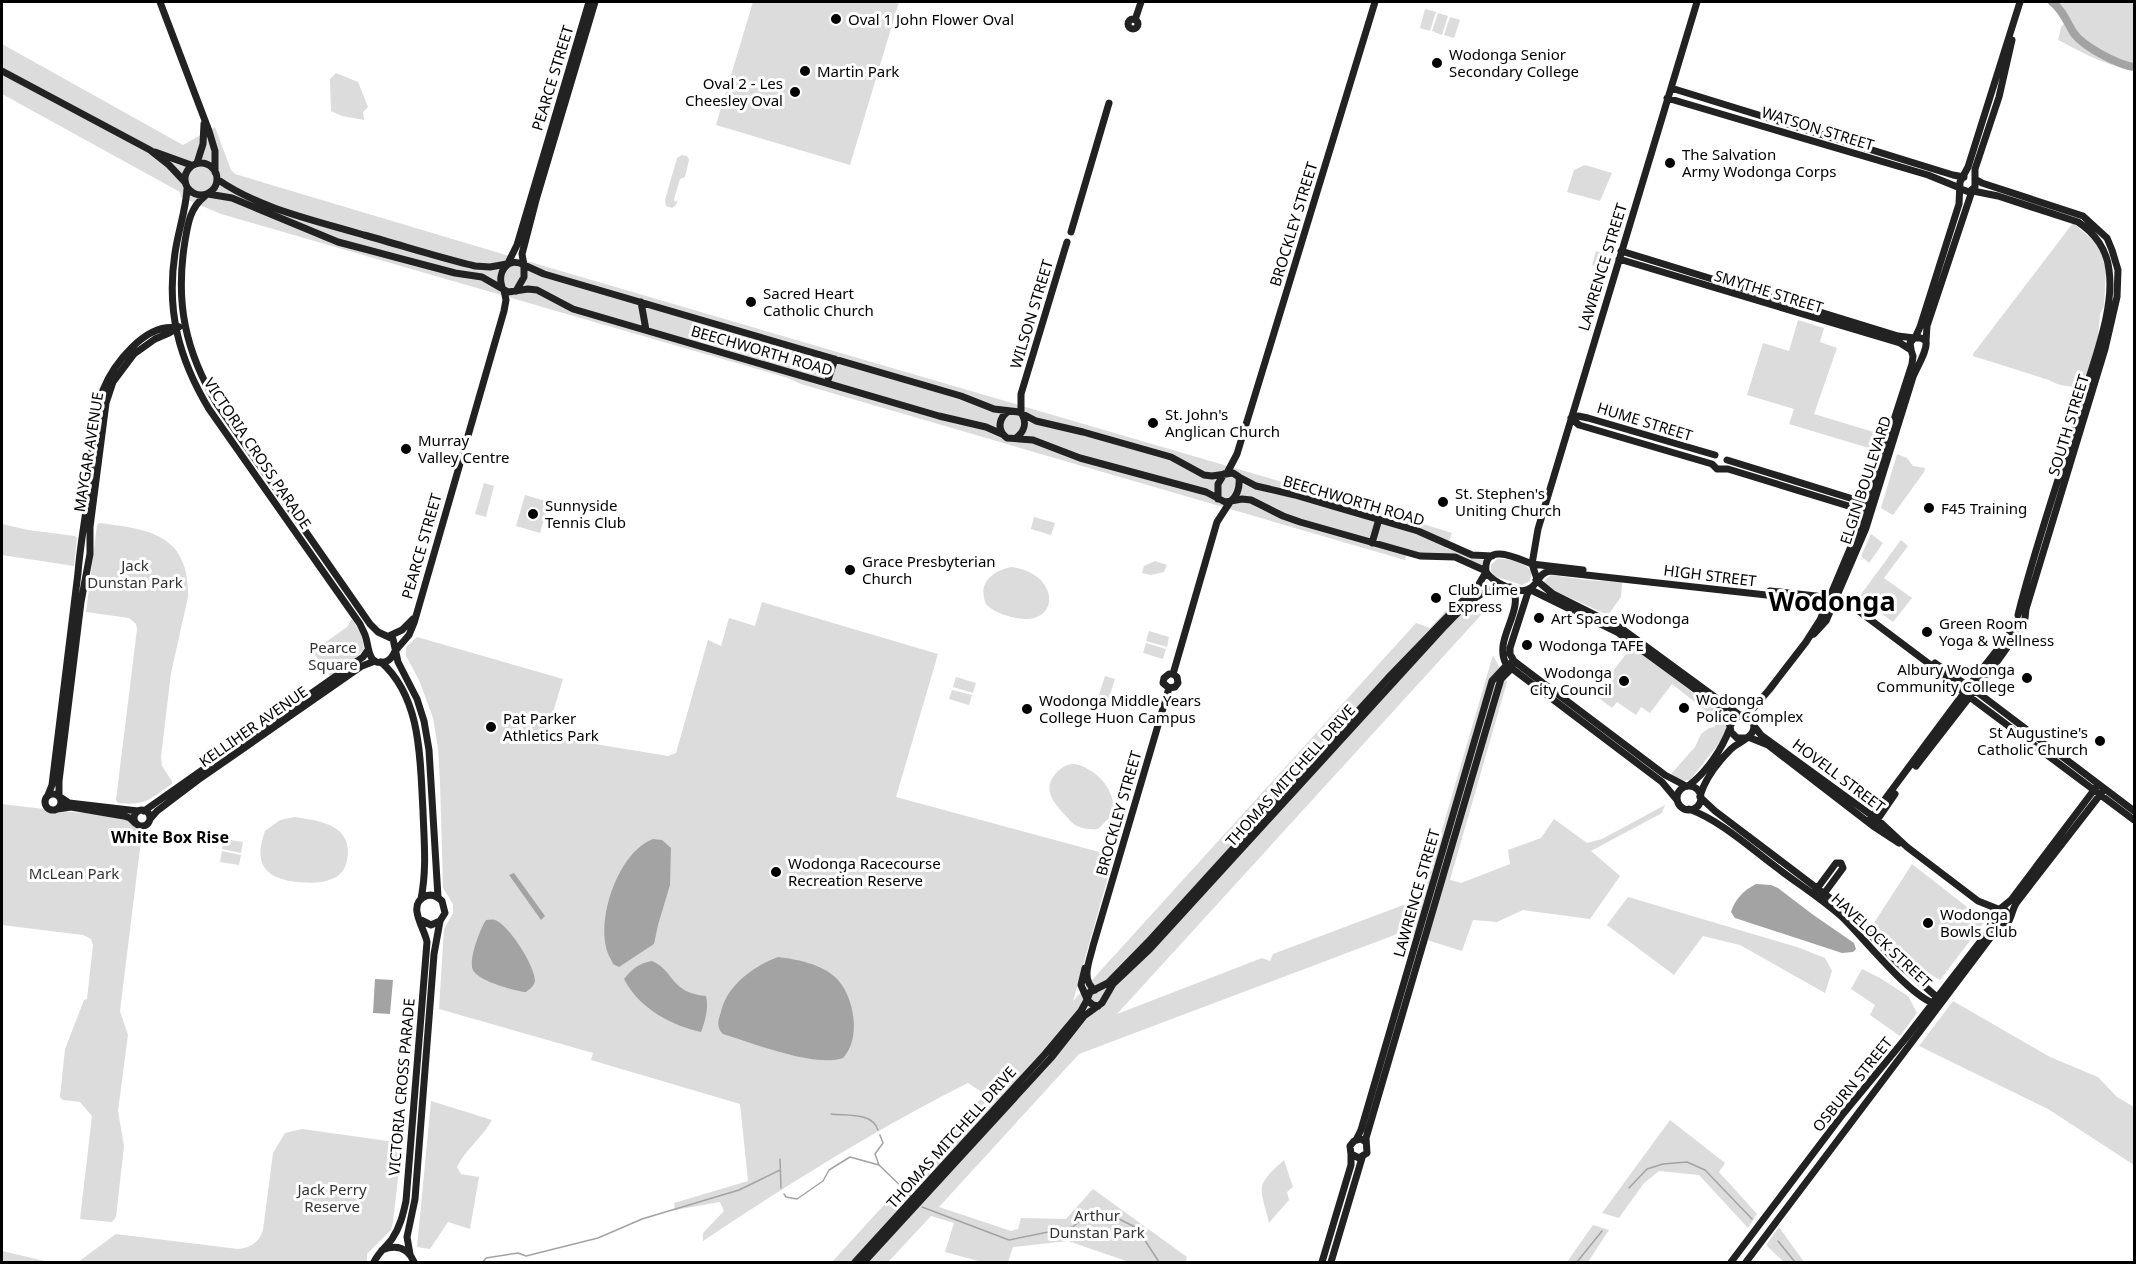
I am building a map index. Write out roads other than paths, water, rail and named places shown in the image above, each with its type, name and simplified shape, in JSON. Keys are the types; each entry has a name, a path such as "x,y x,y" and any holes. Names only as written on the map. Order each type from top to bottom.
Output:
{"main road":[{"path":"160,2 215,152 216,175 213,189 206,195"},
{"name":"PEARCE STREET","path":"567,89 589,2"},
{"name":"PEARCE STREET","path":"524,265 522,254 534,200 555,125 595,2"},
{"path":"1135,20 1140,2"},
{"name":"BROCKLEY STREET","path":"1238,476 1238,454 1374,2"},
{"name":"LAWRENCE STREET","path":"1532,564 1535,541 1697,2"},
{"path":"2005,63 1990,97 1964,177 1960,182 1959,207 1914,338 1910,343 1911,350 1916,354 1924,353 1927,349 1927,326 1976,184 1976,167 1999,97 2020,2"},
{"path":"2,71 150,150 169,165 196,196 232,198 338,242 455,273 482,277 509,292 516,291 524,279 524,265 515,262 490,267 475,266 339,228 265,204 249,198 216,175 207,164 194,164 150,150"},
{"name":"WATSON STREET","path":"1671,88 1902,159 1960,188"},
{"path":"1688,104 1692,94"},
{"path":"1990,97 1994,95 1999,97"},
{"name":"WATSON STREET","path":"1667,98 1900,167 1964,177"},
{"name":"WILSON STREET","path":"1010,411 1021,394 1067,242 1071,242 1074,238 1071,232 1109,103"},
{"path":"186,185 186,173 194,164 205,133 201,113"},
{"path":"1800,137 1802,128"},
{"path":"1816,142 1819,133"},
{"path":"1832,146 1834,138"},
{"path":"1900,167 1902,159"},
{"path":"1964,177 1969,175 1982,183 2038,205 2087,219 2108,241 2101,245 2073,216"},
{"name":"VICTORIA CROSS PARADE","path":"186,185 175,251 172,308 181,349 192,381 209,409 360,624 367,639 368,648"},
{"path":"1960,188 1966,192 1972,191 2038,205"},
{"name":"VICTORIA CROSS PARADE","path":"206,195 191,213 183,250 180,290 184,324 191,353 206,386 370,624 378,632 387,635"},
{"name":"PEARCE STREET","path":"507,264 517,245 534,200"},
{"path":"338,242 339,228"},
{"name":"SOUTH STREET","path":"1873,821 1969,692 2019,618 2117,297 2116,261 2108,241"},
{"name":"SOUTH STREET","path":"2101,245 2108,261 2110,276 2102,348"},
{"name":"SMYTHE STREET","path":"1621,251 1787,301 1874,336 1902,344 1911,350"},
{"name":"SMYTHE STREET","path":"1619,259 1784,310 1914,338"},
{"path":"1650,268 1652,260"},
{"path":"504,289 500,279 507,264"},
{"name":"BEECHWORTH ROAD","path":"524,265 544,274 965,397 994,409 1010,411"},
{"path":"1739,296 1742,288"},
{"name":"PEARCE STREET","path":"396,650 409,635 414,623 414,616 504,311 506,298 504,289"},
{"name":"BEECHWORTH ROAD","path":"516,291 535,290 573,309 961,422 986,427 1002,434"},
{"name":"PEARCE STREET","path":"504,311 516,291"},
{"path":"1767,304 1769,296"},
{"path":"1784,310 1787,301"},
{"path":"641,302 645,330"},
{"name":"MAYGAR AVENUE","path":"59,796 61,741 78,597 87,577 88,519 93,475 106,403 123,361 143,346 184,324"},
{"path":"1874,336 1876,328"},
{"path":"1914,338 1926,341"},
{"name":"ELGIN BOULEVARD","path":"1742,716 1750,712 1806,642 1823,626 1865,511 1912,362 1911,350"},
{"name":"ELGIN BOULEVARD","path":"1832,600 1864,533 1912,379 1924,353"},
{"path":"827,383 835,359"},
{"name":"WILSON STREET","path":"1021,394 1021,413"},
{"path":"1218,522 1231,501 1238,490 1238,476 1225,473 1206,476 1173,458 1072,429 1037,422 1021,413 1010,411 1003,415 1000,421 1002,434 1008,438 1033,440 1078,457 1206,492 1225,502 1231,501 1242,499 1251,500 1293,520 1420,556 1455,557 1486,572 1493,579 1521,590 1529,589 1619,630"},
{"path":"1016,438 1024,428 1021,413"},
{"name":"HUME STREET","path":"1712,464 1585,427 1576,424 1572,418 1578,416 1588,418 1715,455"},
{"path":"1585,427 1588,418"},
{"path":"1624,439 1626,430"},
{"path":"1677,454 1679,446"},
{"name":"BROCKLEY STREET","path":"1225,473 1238,454"},
{"path":"1760,474 1724,468 1717,469 1712,464 1715,455 1722,454 1727,460 1760,474 1823,494 1865,511 1874,506"},
{"path":"1724,468 1727,460"},
{"path":"1218,522 1218,484 1225,473"},
{"name":"BEECHWORTH ROAD","path":"1238,476 1256,486 1418,531 1472,555 1484,557 1502,554 1517,558"},
{"path":"268,493 276,488"},
{"path":"1823,494 1862,501 1869,497"},
{"path":"1372,543 1379,519"},
{"name":"BROCKLEY STREET","path":"1095,990 1090,986 1087,977 1169,688 1165,686 1164,678 1173,674 1218,522"},
{"name":"LAWRENCE STREET","path":"1517,558 1526,555 1535,541"},
{"name":"THOMAS MITCHELL DRIVE","path":"1095,990 1110,981 1239,849 1332,742 1479,584 1486,572 1488,560 1495,555"},
{"name":"HIGH STREET","path":"1517,558 1532,564 1832,600 1848,605 1859,610 2099,789 2134,811"},
{"path":"1532,564 1537,580 1553,594 1619,630 1670,666 1723,711 1732,734 1736,738 1747,738"},
{"name":"HIGH STREET","path":"1537,580 1543,573 1553,572 1832,600"},
{"path":"1529,589 1537,580"},
{"path":"1511,587 1516,597 1503,644 1503,655 1510,665 1664,784 1681,807 1689,810 1697,806 1706,782 1730,751 1753,732 1753,726 1749,718 1742,716 1687,680"},
{"name":"THOMAS MITCHELL DRIVE","path":"1414,655 1474,600 1492,588 1511,587"},
{"name":"LAWRENCE STREET","path":"1366,1142 1383,1068 1430,893 1500,681 1510,665 1510,648 1529,589"},
{"path":"1514,610 1523,605"},
{"name":"PEARCE STREET","path":"387,635 402,630 414,616"},
{"name":"SOUTH STREET","path":"1969,692 2026,624 2019,618"},
{"path":"421,899 428,895 442,900 446,909 440,921 431,925 419,919 416,908 421,899 425,864 418,738 406,700 393,673 378,661 368,648 372,638 380,634 387,635 395,644 398,662 417,699 424,721 428,741 438,897"},
{"name":"KELLIHER AVENUE","path":"141,811 363,657 368,648"},
{"path":"378,661 390,659 396,650"},
{"name":"KELLIHER AVENUE","path":"150,819 198,780 362,666 378,661"},
{"path":"1510,665 1613,735 1665,775 1696,788 1700,796"},
{"name":"ELGIN BOULEVARD","path":"1753,726 1758,710 1769,690"},
{"path":"1677,800 1678,792 1699,777 1723,745 1734,719 1742,716"},
{"name":"HOVELL STREET","path":"1753,726 1805,770 1978,901 1993,921"},
{"path":"1608,742 1613,735"},
{"name":"HOVELL STREET","path":"1747,738 1765,744 1805,770"},
{"name":"MAYGAR AVENUE","path":"48,795 61,741"},
{"name":"LAWRENCE STREET","path":"1405,992 1438,896 1477,747"},
{"path":"2073,822 2017,902 2009,924 1997,926 1993,921 1994,913 2011,900 2099,789"},
{"name":"HIGH STREET","path":"2099,789 2134,820"},
{"path":"48,795 59,796 69,802 141,811 148,814 150,819 144,826 124,816 70,807 52,810 46,806 45,801 48,795"},
{"path":"57,809 61,805 59,796"},
{"name":"HAVELOCK STREET","path":"1700,796 1729,827 1855,918 1907,972 1938,996 1941,1004 1932,1003 1909,986 1819,894"},
{"name":"HAVELOCK STREET","path":"1689,810 1729,827"},
{"path":"135,823 134,818 141,811"},
{"path":"1836,863 1842,864 1842,868 1819,894 1836,863"},
{"path":"1430,893 1438,896"},
{"name":"HOVELL STREET","path":"1978,901 1999,909"},
{"name":"THOMAS MITCHELL DRIVE","path":"1104,1000 1113,984 1150,949 1186,903"},
{"path":"1999,909 2007,911 2010,916"},
{"name":"VICTORIA CROSS PARADE","path":"374,1263 395,1234 404,1211 427,942 419,919"},
{"name":"VICTORIA CROSS PARADE","path":"410,1254 407,1238 415,1200 434,954 440,921"},
{"name":"OSBURN STREET","path":"1732,1261 1844,1114 1987,933 1993,921"},
{"name":"OSBURN STREET","path":"1744,1263 1991,937 2001,927"},
{"name":"BROCKLEY STREET","path":"1087,1000 1083,991 1082,979 1094,946"},
{"path":"1037,1067 1084,1016 1098,1006 1104,1000 1103,993 1095,990 1090,992 1087,1000 1098,1006"},
{"name":"THOMAS MITCHELL DRIVE","path":"860,1262 926,1192 1037,1067 1082,1011 1087,1000"},
{"path":"416,1062 426,1062"},
{"name":"LAWRENCE STREET","path":"1356,1140 1383,1068"},
{"path":"1844,1114 1852,1121"},
{"path":"410,1136 420,1136"},
{"path":"1322,1263 1351,1165 1350,1145 1361,1139 1366,1142 1368,1153 1362,1158 1331,1263"},
{"path":"1351,1154 1362,1158"},
{"name":"THOMAS MITCHELL DRIVE","path":"860,1262 926,1192"},
{"path":"381,1251 390,1247 398,1247 410,1254 414,1263"},
{"path":"1732,1261 1744,1263"}],"waterway":[{"path":"2052,2 2073,32 2084,43 2110,59 2134,67"},
{"path":"831,1114 865,1118 875,1124 878,1130"},
{"path":"880,1135 883,1143 875,1154 879,1165 911,1196"},
{"path":"784,1194 786,1197 797,1199 823,1181 829,1170 850,1157 879,1165"},
{"path":"780,1159 781,1188"},
{"path":"1629,1188 1647,1169 1663,1164 1687,1162 1705,1170 1752,1219"},
{"path":"483,1262 486,1258 518,1253 526,1256 598,1238 642,1219 739,1190 780,1170"},
{"path":"922,1207 1009,1240 1073,1227 1090,1211 1117,1218 1137,1228 1159,1262"},
{"path":"1577,1262 1602,1231"},
{"path":"1778,1241 1795,1262"}],"place":[{"name":"Oval 1 John Flower Oval","path":"836,19"},
{"name":"Wodonga Senior Secondary College","path":"1437,63"},
{"name":"Martin Park","path":"805,71"},
{"name":"Oval 2 - Les Cheesley Oval","path":"795,92"},
{"name":"The Salvation Army Wodonga Corps","path":"1670,163"},
{"name":"Sacred Heart Catholic Church","path":"751,302"},
{"name":"St. John's Anglican Church","path":"1153,423"},
{"name":"Murray Valley Centre","path":"406,449"},
{"name":"St. Stephen's Uniting Church","path":"1443,502"},
{"name":"F45 Training","path":"1929,508"},
{"name":"Sunnyside Tennis Club","path":"533,514"},
{"name":"Grace Presbyterian Church","path":"850,570"},
{"name":"Club Lime Express","path":"1436,598"},
{"name":"Art Space Wodonga","path":"1539,618"},
{"name":"Green Room Yoga & Wellness","path":"1927,632"},
{"name":"Wodonga TAFE","path":"1527,645"},
{"name":"Albury Wodonga Community College","path":"2027,678"},
{"name":"Wodonga City Council","path":"1624,681"},
{"name":"Wodonga Police Complex","path":"1684,708"},
{"name":"Wodonga Middle Years College Huon Campus","path":"1027,709"},
{"name":"Pat Parker Athletics Park","path":"491,727"},
{"name":"St Augustine's Catholic Church","path":"2100,741"},
{"name":"Wodonga Racecourse Recreation Reserve","path":"776,872"},
{"name":"Wodonga Bowls Club","path":"1928,923"}],"district":[{"name":"Wodonga","path":"1832,600"},
{"name":"White Box Rise","path":"170,837"}],"park label":[{"name":"Jack Dunstan Park","path":"135,574"},
{"name":"Pearce Square","path":"333,656"},
{"name":"McLean Park","path":"74,873"},
{"name":"Jack Perry Reserve","path":"332,1198"},
{"name":"Arthur Dunstan Park","path":"1097,1224"}]}
